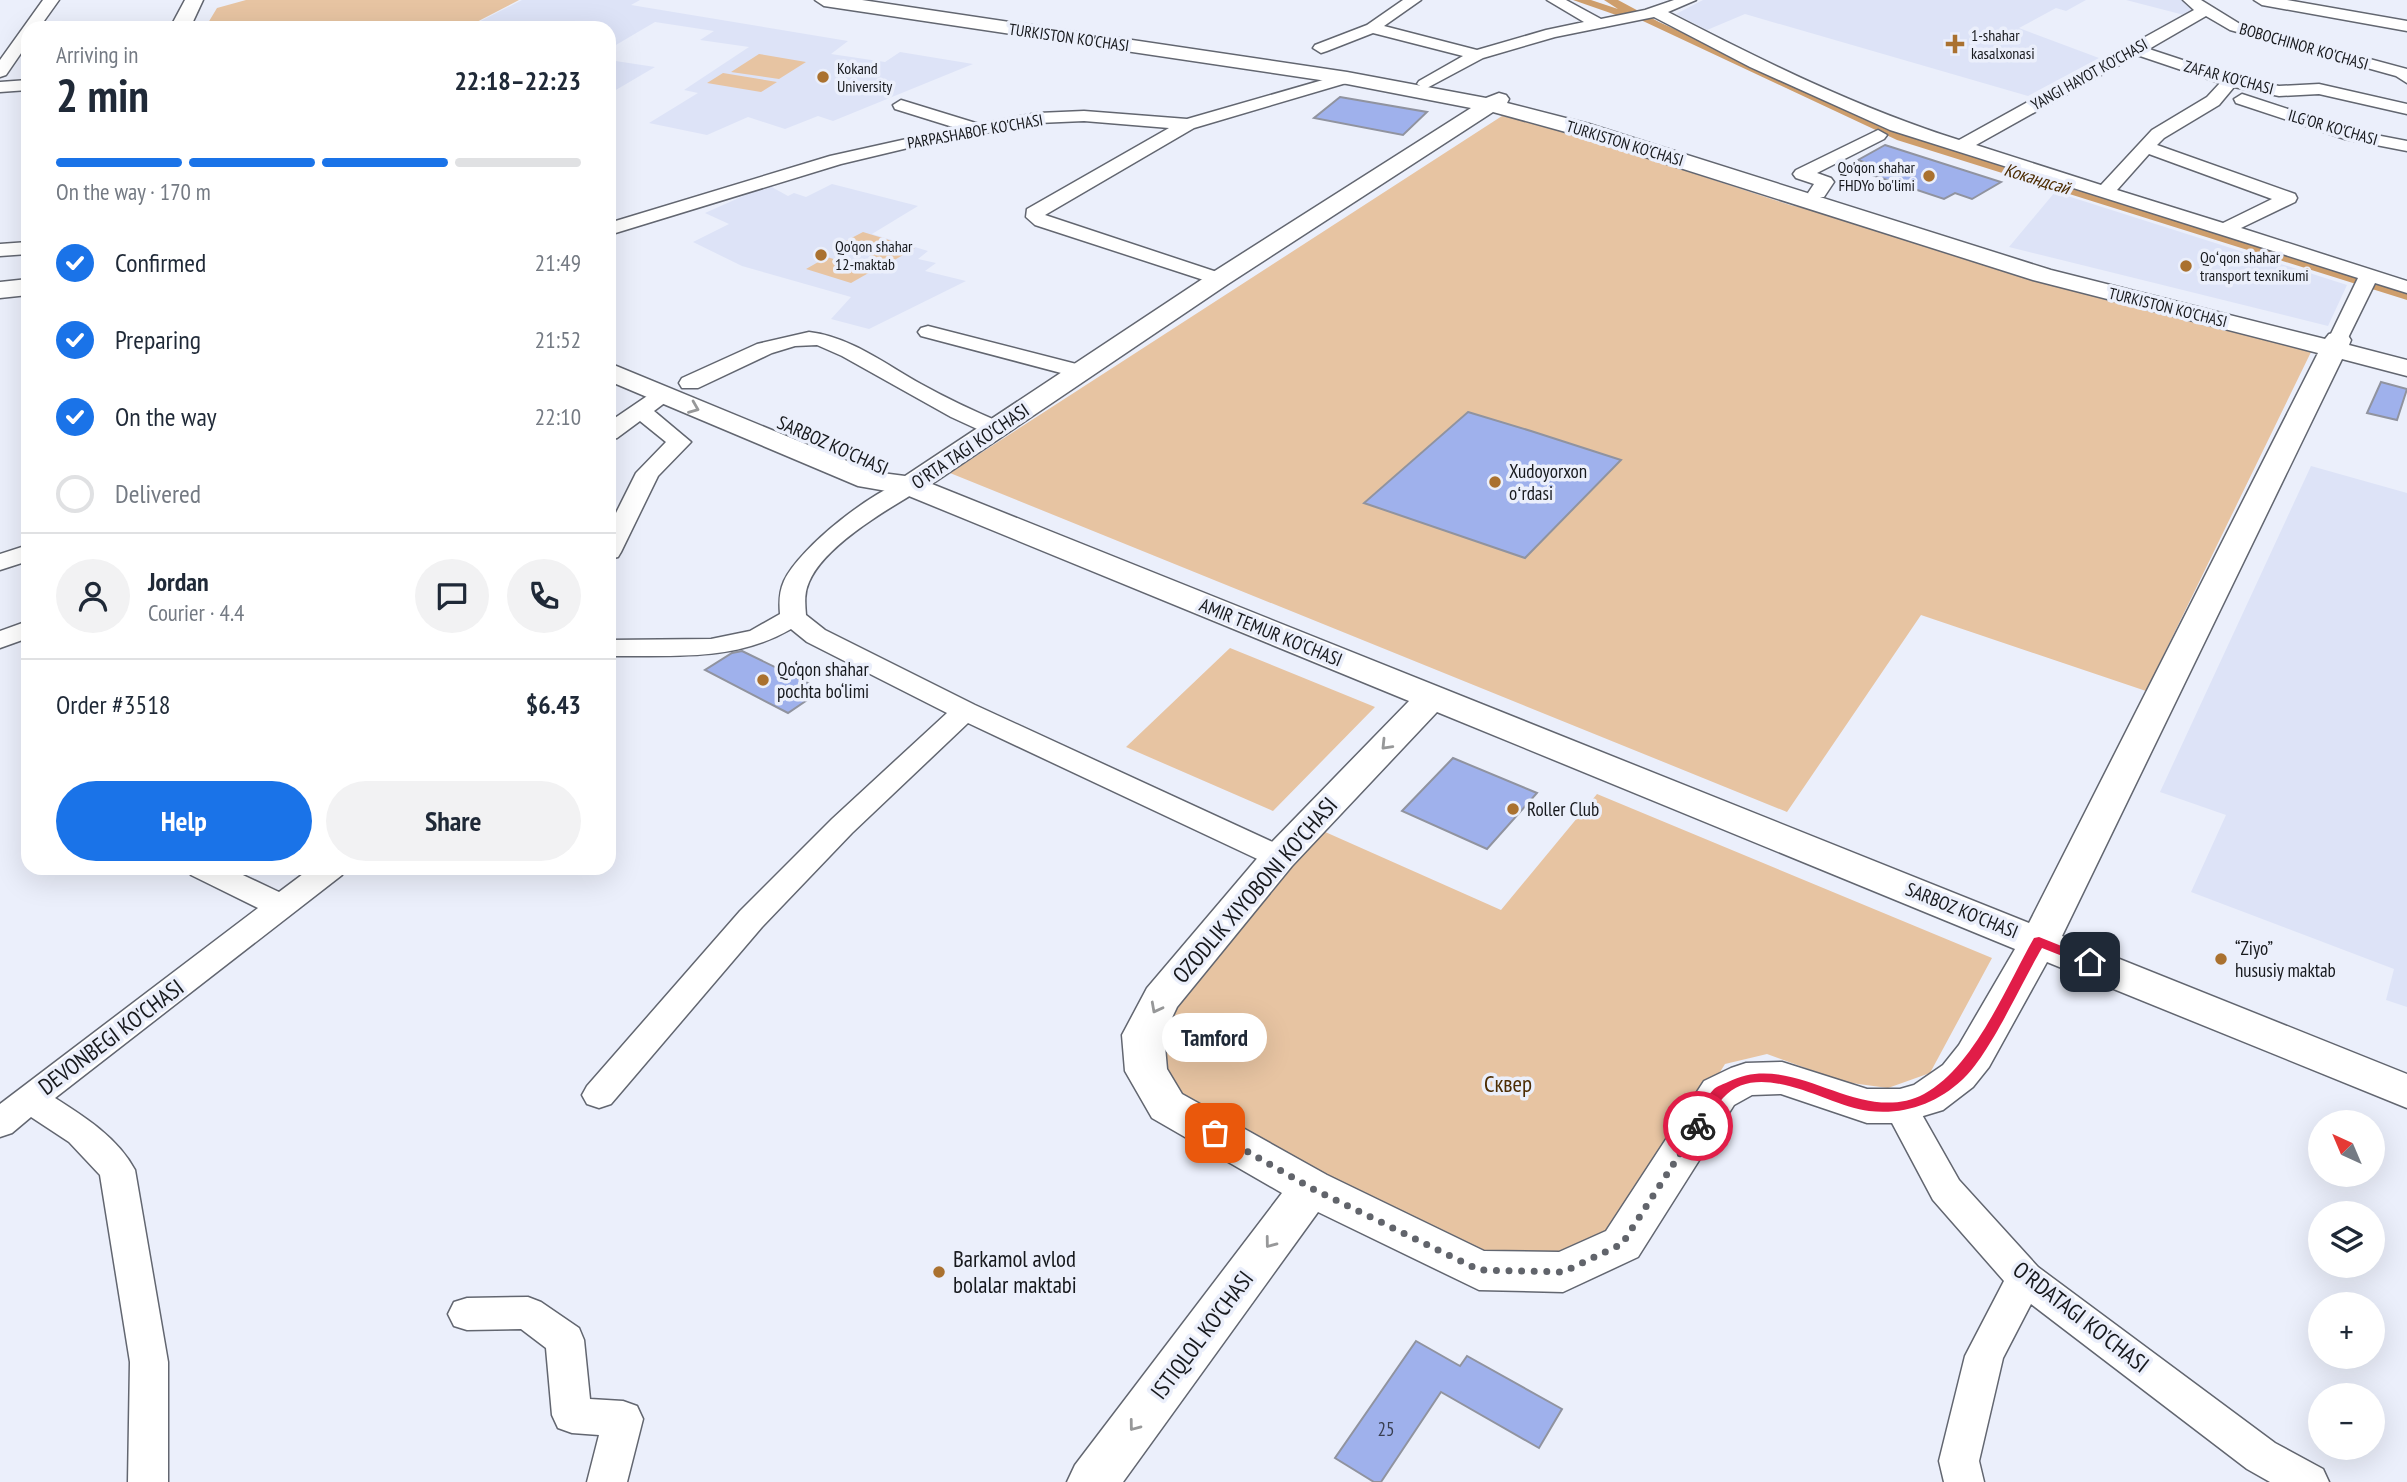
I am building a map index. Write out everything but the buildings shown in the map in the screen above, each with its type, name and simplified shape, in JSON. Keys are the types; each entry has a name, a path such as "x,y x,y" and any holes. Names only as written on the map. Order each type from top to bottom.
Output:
{"main road":[{"path":"184,21 194,0"},
{"name":"TURKISTON KO'CHASI","path":"824,0 1347,78 1494,102 1595,125 2057,269 2335,345 2407,368"},
{"name":"TURKISTON KO'CHASI","path":"861,0 1425,83 1494,102 2042,275 2335,345 2407,358"},
{"name":"O'RTA TAGI KO'CHASI","path":"910,486 1219,279 1494,102"},
{"path":"0,290 21,288"},
{"path":"0,301 21,299"},
{"name":"OZODLIK XIYOBONI KO'CHASI","path":"1433,696 1279,857 1161,999 1143,1035 1146,1072 1167,1106 1311,1188 1479,1270 1563,1272 1622,1244 1719,1093 1746,1079 1782,1078 1867,1106 1900,1106 1928,1098 1958,1076 1974,1056 2039,942 2335,345"},
{"name":"SARBOZ KO'CHASI","path":"616,354 887,464 910,486"},
{"name":"SARBOZ KO'CHASI","path":"616,375 868,480 910,486"},
{"name":"AMIR TEMUR KO'CHASI","path":"910,486 1633,777"},
{"name":"SARBOZ KO'CHASI","path":"1633,777 2407,1092"},
{"name":"ISTIQLOL KO'CHASI","path":"1093,1482 1311,1188"}],"street":[{"path":"36,21 51,0"},
{"path":"1321,48 1372,28 1413,0"},
{"path":"1555,0 1599,24"},
{"path":"1425,83 1477,55 1552,33 1653,13 1689,0"},
{"path":"2262,0 2407,26"},
{"name":"YANGI HAYOT KO'CHASI","path":"1960,147 2201,13 2197,4"},
{"name":"BOBOCHINOR KO'CHASI","path":"2197,4 2235,27 2402,73 2407,78"},
{"path":"1653,13 1769,70 1896,126 2223,230 2365,281 2407,287"},
{"path":"1372,28 1477,55"},
{"path":"0,72 21,42"},
{"name":"ZAFAR KO'CHASI","path":"2134,49 2224,86 2279,91 2319,89 2407,109"},
{"name":"PARPASHABOF KO'CHASI","path":"616,227 836,160 977,129 1038,118 1084,116 1188,124 1347,78"},
{"path":"0,87 21,86"},
{"path":"2104,193 2146,147 2182,118 2213,101 2224,86"},
{"name":"ILG'OR KO'CHASI","path":"2224,86 2351,135 2407,146"},
{"path":"901,105 977,129"},
{"path":"1188,124 1034,213 1035,217 1042,221 1219,279"},
{"path":"1817,193 1825,182 1802,174 1878,135"},
{"path":"2146,147 2288,198 2223,230"},
{"path":"0,250 21,248"},
{"path":"2365,281 2407,274"},
{"path":"2335,345 2365,281"},
{"path":"928,332 999,353 1080,372"},
{"path":"690,383 740,358 809,338 820,339 853,354 924,395 996,429"},
{"path":"616,428 664,395"},
{"path":"616,538 648,472 680,442 640,410"},
{"name":"O'RTA TAGI KO'CHASI","path":"793,617 792,594 804,569 863,513 910,486"},
{"path":"0,563 21,555"},
{"path":"616,651 711,647 758,637 793,617 816,636 965,711 1279,857"},
{"path":"0,640 21,632"},
{"path":"599,1095 751,919 842,826 965,711"},
{"path":"217,875 282,906"},
{"name":"DEVONBEGI KO'CHASI","path":"148,1482 149,1362 117,1170 81,1132 30,1099 322,875"},
{"path":"0,1123 30,1099"},
{"name":"O'RDATAGI KO'CHASI","path":"1900,1106 1946,1190 2025,1278 2261,1455 2309,1482"},
{"path":"1964,1482 1959,1461 1984,1356 2025,1278"},
{"path":"467,1314 528,1313 565,1340 572,1415 623,1419 607,1482"}],"shaded area":[{"name":"Kokand University","path":"522,0 640,0 631,5 848,41 831,54 885,62 900,52 973,64 833,121 818,116 785,129 748,117 707,135 649,123 698,93 684,90 749,47 700,40 714,31 655,22 616,45 616,21 481,21"},
{"name":"1-shahar kasalxonasi","path":"1703,0 2086,0 2066,11 2056,8 2019,28 2099,58 2028,96 1745,14 1707,30 1676,14"},
{"path":"2126,0 2182,0 2195,9 2184,15"},
{"path":"616,61 655,67 616,90"},
{"name":"Qo'qon shahar 12-maktab","path":"832,184 918,206 872,234 928,251 918,259 936,263 925,271 966,281 869,329 831,319 851,297 742,266 693,242 729,224 705,213 768,185 788,196 794,193 806,197"},
{"name":"Qoʻqon shahar transport texnikumi","path":"2055,192 2347,285 2328,326 2009,247"},
{"path":"2311,466 2407,493 2407,1007 2386,1000 2394,969 2191,892 2226,815 2160,792"}],"green space":[{"path":"246,0 519,0 478,21 209,21 217,8"},
{"path":"759,54 806,62 779,79 731,72"},
{"path":"723,73 777,82 761,92 707,83"},
{"path":"1502,116 1556,128 1790,205 1846,218 2120,304 2279,340 2311,352 2146,691 1921,615 1787,812 950,473"},
{"path":"863,232 915,248 891,262 838,245"},
{"path":"827,257 872,271 851,283 806,269"},
{"path":"1230,648 1375,707 1273,811 1126,747"},
{"name":"Сквер","path":"1597,794 1992,958 1930,1073 1888,1088 1844,1082 1767,1054 1725,1064 1621,1232 1525,1265 1425,1247 1176,1103 1150,1058 1169,997 1323,831 1501,910"}],"waterway":[{"path":"1579,0 1623,14"},
{"name":"Кокандсай","path":"1610,0 1655,24 1902,137 2407,295"}],"way so far":[{"path":"1215,1133 1311,1188 1479,1270 1563,1272 1622,1244 1698,1126"}],"place":[{"name":"1-shahar kasalxonasi","path":"1955,44"},
{"name":"Kokand University","path":"823,77"},
{"name":"Qo'qon shahar FHDYo bo'limi","path":"1929,176"},
{"name":"Qo'qon shahar 12-maktab","path":"821,255"},
{"name":"Qoʻqon shahar transport texnikumi","path":"2186,266"},
{"name":"Xudoyorxon oʻrdasi","path":"1495,482"},
{"name":"Qo‘qon shahar pochta bo‘limi","path":"763,680"},
{"name":"Roller Club","path":"1513,809"},
{"name":"“Ziyo” hususiy maktab","path":"2221,959"},
{"name":"Tamford","path":"1215,1133"},
{"name":"Barkamol avlod bolalar maktabi","path":"939,1272"}],"route":[{"path":"1698,1126 1719,1093 1746,1079 1782,1078 1867,1106 1900,1106 1928,1098 1958,1076 1974,1056 2039,942 2090,962"}]}
